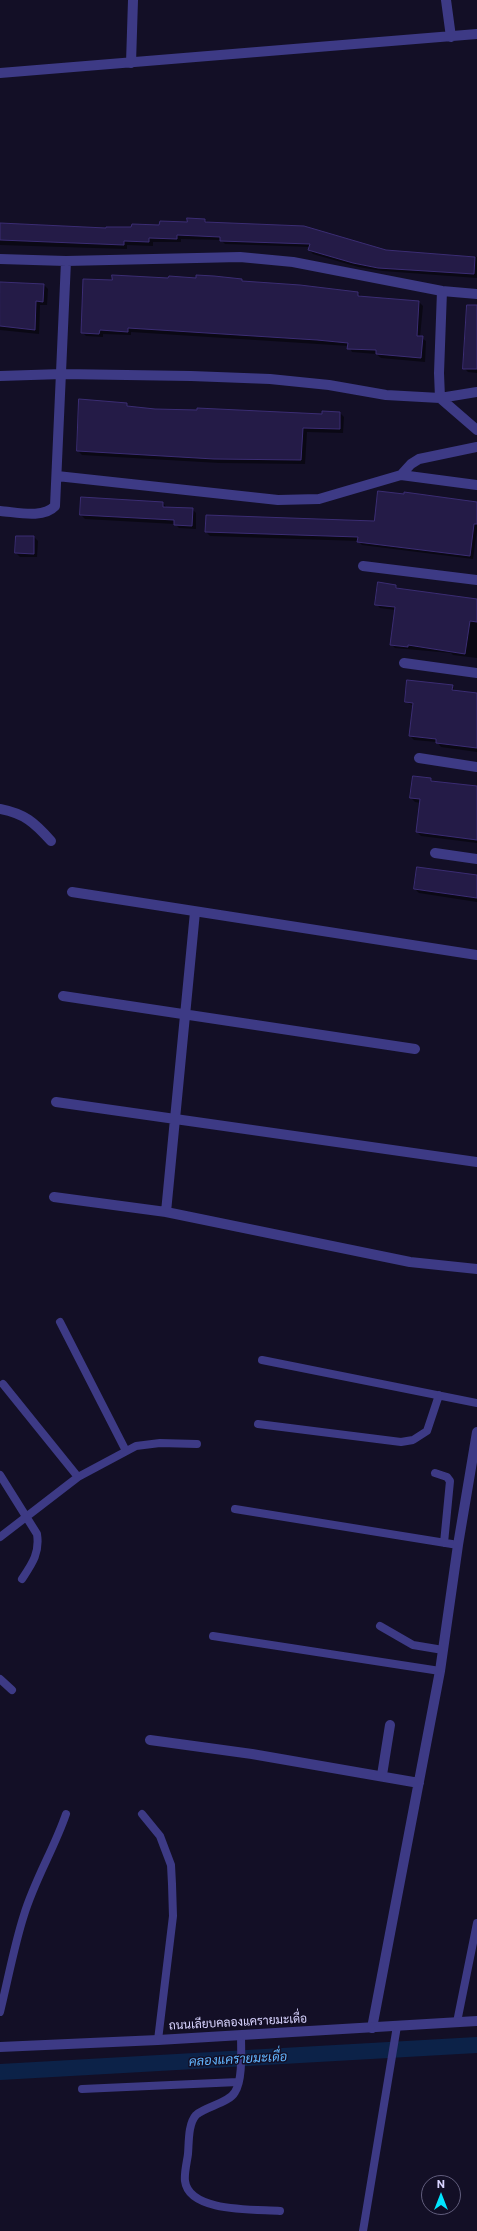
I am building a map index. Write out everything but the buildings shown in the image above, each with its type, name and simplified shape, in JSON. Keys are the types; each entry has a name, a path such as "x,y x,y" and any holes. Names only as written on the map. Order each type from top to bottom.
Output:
{"street":[{"path":"131,63 133,0"},
{"path":"446,0 451,37"},
{"path":"0,73 477,34"},
{"path":"0,259 66,261 240,257 293,262 442,291 477,294"},
{"path":"0,511 41,514 50,512 55,506 66,261"},
{"path":"442,291 439,373 440,398 477,430"},
{"path":"0,376 62,374 270,379 329,385 386,395 440,398 477,392"},
{"path":"401,475 411,464 420,459 477,447"},
{"path":"56,476 278,500 319,499 401,475 477,485"},
{"path":"363,566 477,580"},
{"path":"404,663 477,673"},
{"path":"420,758 477,767"},
{"path":"0,808 17,812 34,822 51,841"},
{"path":"435,853 477,859"},
{"path":"72,892 477,955"},
{"path":"166,1212 195,912"},
{"path":"63,996 185,1013 416,1049"},
{"path":"56,1102 477,1162"},
{"path":"54,1197 166,1212 410,1262 477,1268"},
{"path":"372,2028 440,1671 458,1545 477,1432"},
{"path":"382,1775 390,1726"},
{"path":"150,1740 252,1754 382,1775 419,1783"},
{"name":"ถนนเลียบคลองแครายมะเดื่อ","path":"0,2047 158,2040 477,2021"}],"lane":[{"path":"60,1322 126,1451"},
{"path":"262,1360 439,1394 477,1403"},
{"path":"3,1384 78,1477"},
{"path":"258,1424 372,1440 401,1442 413,1440 427,1431 439,1394"},
{"path":"0,1537 78,1477 136,1446 160,1443 197,1444"},
{"path":"435,1473 447,1477 450,1481 444,1543"},
{"path":"0,1475 28,1516 37,1534 39,1545 35,1560 22,1579"},
{"path":"235,1509 458,1545"},
{"path":"380,1626 413,1645 443,1650"},
{"path":"214,1636 440,1671"},
{"path":"0,1679 12,1690"},
{"path":"0,2012 24,1915 39,1873 58,1837 66,1814"},
{"path":"142,1814 160,1836 171,1865 173,1916 158,2040"},
{"path":"457,2022 477,1923"},
{"path":"363,2231 397,2026"},
{"path":"241,2035 240,2071 236,2092 230,2098 212,2105 195,2116 190,2127 185,2181 189,2191 197,2199 211,2206 280,2211"},
{"path":"82,2089 238,2082"}],"waterway":[{"name":"คลองแครายมะเดื่อ","path":"0,2072 477,2045"}]}
